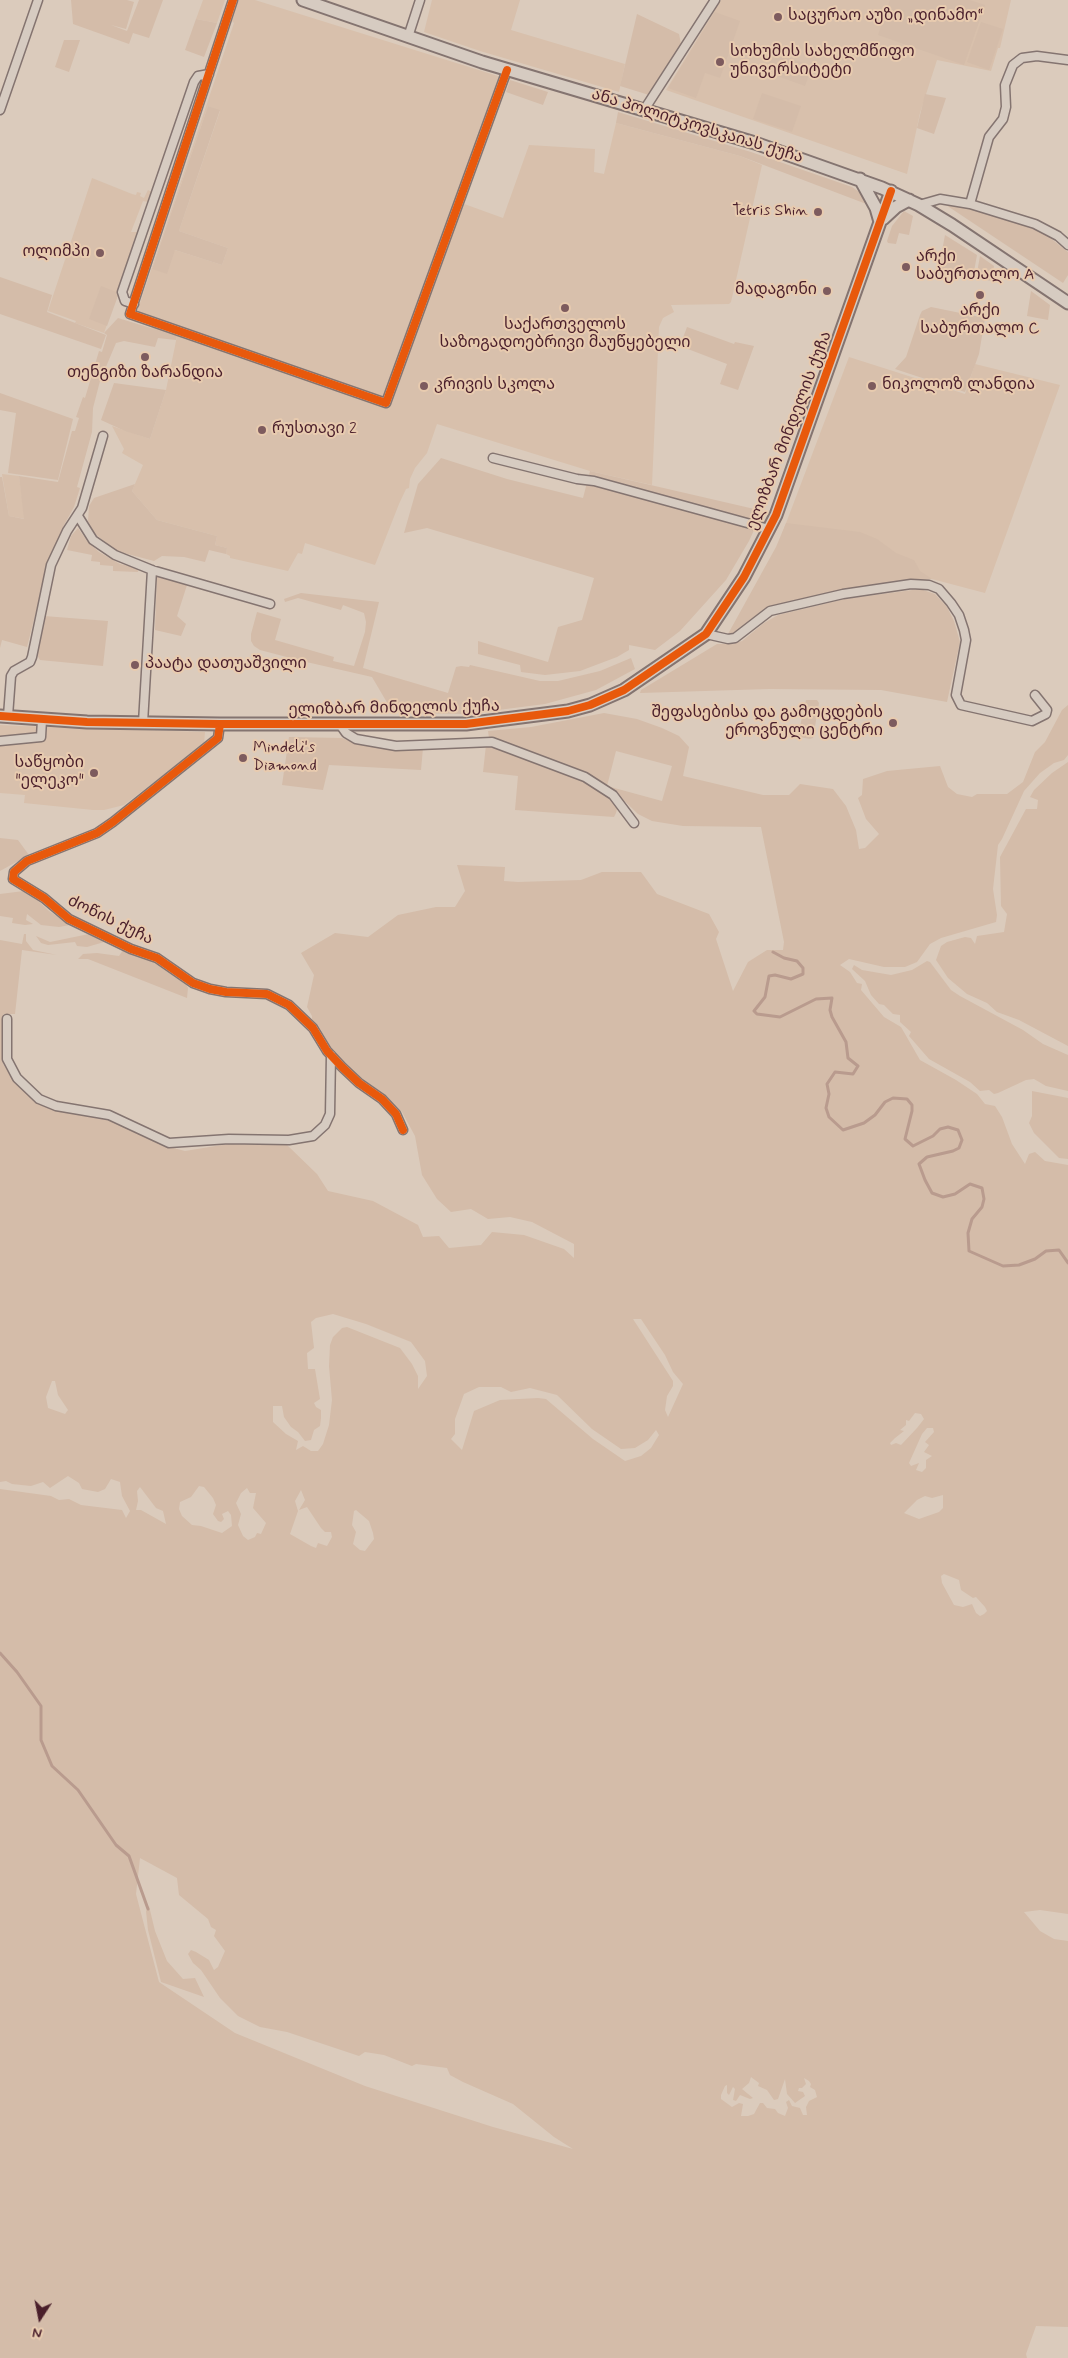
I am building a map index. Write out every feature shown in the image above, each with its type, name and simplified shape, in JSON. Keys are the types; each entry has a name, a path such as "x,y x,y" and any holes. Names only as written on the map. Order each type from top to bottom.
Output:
{"street":[{"path":"0,110 38,0"},
{"path":"233,0 130,314 386,403 507,70"},
{"name":"ანა პოლიტკოვსკაიას ქუჩა","path":"303,0 507,70 764,146 891,191 914,202 973,238 1068,303"},
{"path":"408,36 420,0"},
{"path":"644,110 715,0"},
{"path":"970,204 989,137 1003,119 1006,107 1005,86 1013,65 1022,58 1037,56 1068,60"},
{"path":"134,304 125,301 122,292 194,82 198,76 209,74"},
{"path":"860,179 876,208 880,222"},
{"name":"ელიზბარ მინდელის ქუჩა","path":"4,716 42,720 144,723 341,726 466,724 568,711 590,705 624,690 706,634 744,577 769,529 891,191"},
{"path":"914,202 940,200 970,204 1035,224 1068,245"},
{"name":"ელიზბარ მინდელის ქუჩა","path":"880,222 896,207 914,202"},
{"path":"4,716 11,676 14,671 26,665 32,657 51,565 67,531 78,516 87,496 103,436"},
{"path":"493,458 577,479 594,481 769,529"},
{"path":"78,516 93,540 103,548 152,570 270,604"},
{"path":"144,723 152,570"},
{"path":"706,634 728,639 735,638 770,611 864,591 911,584 929,585 940,589 951,603 959,616 964,630 966,640 956,696 960,705 1032,721 1046,714 1047,710 1035,695"},
{"path":"0,741 41,738 42,720"},
{"name":"ძოწის ქუჩა","path":"220,724 218,738 113,822 97,833 27,861 14,872 13,878 44,898 69,919 131,949 157,958 193,983 210,989 267,994 289,1005 313,1028 331,1055 359,1083 382,1099 396,1114 403,1130"},
{"path":"341,726 346,733 356,739 396,746 492,742 585,777 613,795 634,824"},
{"path":"7,1018 7,1058 17,1078 39,1099 56,1106 109,1115 169,1144 229,1139 289,1140 313,1136 325,1125 330,1114 331,1055"}],"shaded area":[{"path":"71,0 127,0 134,2 126,29 111,25 127,31 139,0 163,0 149,38 133,33 129,44 73,24"},
{"path":"203,0 225,0 217,23 196,19"},
{"path":"239,0 255,0 501,77 456,201 503,218 529,145 595,149 594,172 604,174 616,123 740,156 762,165 731,302 729,304 671,305 674,312 663,318 659,327 652,485 590,471 437,424 427,453 415,468 410,479 409,488 406,489 399,504 375,565 305,543 302,554 298,553 288,571 230,558 226,554 227,548 215,545 217,536 157,520 132,491 143,465 122,453 124,449 112,426 150,439 166,390 177,336 152,330 156,319 137,312 234,23 232,21","holes":["208,106 220,111 179,231 228,248 222,265 175,250 152,269"]},
{"path":"432,0 520,0 511,30 625,64 619,92 480,51 424,32"},
{"path":"721,0 1011,0 1000,48 998,48 991,71 937,60 920,113 907,174 666,90"},
{"path":"890,0 970,0 985,5 964,65 878,35"},
{"path":"715,12 740,21 720,78 705,73 696,98 668,88"},
{"path":"637,14 679,34 681,44 649,95 620,86"},
{"path":"196,19 217,23 204,57 185,50"},
{"path":"981,22 1003,29 989,70 967,62"},
{"path":"64,40 80,40 69,72 55,67"},
{"path":"773,52 812,66 805,86 766,72"},
{"path":"510,80 548,92 543,105 506,92"},
{"path":"762,93 801,106 792,132 753,119"},
{"path":"925,94 946,98 934,134 917,128"},
{"path":"208,106 220,110 179,231 228,248 222,265 175,250 167,274 152,269"},
{"path":"618,112 751,152 852,187 862,194 869,205 740,156 616,123"},
{"name":"ოლიმპი","path":"92,178 132,194 141,193 140,196 144,198 148,190 152,192 148,202 143,201 131,232 139,232 104,333 48,311"},
{"path":"943,203 967,205 1044,233 1068,252 1068,275 1063,283"},
{"path":"904,211 913,216 909,235 899,233 896,244 888,243 892,226"},
{"path":"945,235 977,255 973,277 938,272"},
{"path":"980,256 994,266 991,281 976,278"},
{"path":"0,277 52,295 47,312 106,335 101,349 0,314"},
{"path":"101,286 119,293 107,326 89,319"},
{"path":"1031,291 1050,305 1048,320 1027,316"},
{"path":"931,307 985,318 979,354 965,392 895,369 906,357 922,311"},
{"path":"118,318 177,336 176,340 158,338 155,347 124,341 116,343 100,381 93,408 92,432 77,487 80,488 74,507 64,525 48,564 27,647 2,640 0,648 0,477 2,477 9,516 24,519 19,476 58,482 72,431 75,431 79,418 76,417 83,397 85,398 99,351 102,352 107,335 104,333"},
{"path":"687,327 734,344 735,342 754,346 738,390 720,384 727,364 680,346"},
{"path":"849,357 965,394 975,364 1060,385 985,593 932,579 777,547"},
{"path":"114,383 166,390 150,439 125,431 101,420"},
{"path":"0,393 73,419 58,480 8,473 16,413 0,410"},
{"path":"441,458 507,479 583,498 590,471 763,511 749,541 726,580 680,631 655,650 629,645 629,650 617,657 580,671 545,675 521,672 520,665 478,654 478,641 548,662 558,627 582,620 594,578 427,528 404,533 418,484"},
{"path":"2,474 19,476 25,519 9,516"},
{"path":"135,484 132,491 157,520 217,536 215,545 227,548 226,554 209,550 205,562 184,557 162,556 154,561 116,551 94,533 88,521 89,506 94,498"},
{"path":"786,523 860,532 877,539 896,553 914,560 920,571 932,579 862,587 767,607 743,629 735,634 728,634 776,547"},
{"path":"78,528 87,541 99,552 120,564 138,568 138,572 113,571 113,566 100,565 100,562 91,561 92,555 67,550 71,536"},
{"path":"163,574 188,582 177,616 186,624 181,636 155,630 157,577"},
{"path":"920,589 935,594 947,607 954,621 960,642 947,702 881,690 769,689 640,693 641,690 717,644 732,644 742,641 764,623 778,615 845,599"},
{"path":"301,593 379,602 363,668 448,693 456,667 461,666 469,667 470,665 540,681 558,681 600,671 631,658 635,669 596,690 545,704 467,714 401,713 402,706 397,704 395,711 392,711 372,677 260,650 254,646 251,641 251,634 257,612 281,619 275,640 334,657 333,661 354,666 365,632 366,622 364,613 343,605 341,610 298,598 285,602 284,599"},
{"path":"44,616 108,621 103,666 40,660 37,655"},
{"path":"806,700 817,700 819,703 813,738 810,739 799,737 798,735"},
{"path":"1068,705 1068,755 1064,760 1054,763 1040,773 1024,791 998,845 993,889 997,915 996,922 941,938 930,944 917,962 905,967 884,967 849,959 840,965 850,972 857,983 862,984 861,990 884,1017 901,1027 920,1060 977,1094 985,1104 995,1106 1002,1117 1012,1144 1025,1164 1029,1154 1035,1152 1045,1161 1068,1165 1068,1914 1040,1910 1024,1912 1040,1931 1054,1939 1068,1941 1068,2327 1036,2326 1026,2354 1027,2358 0,2358 0,1489 51,1496 59,1500 69,1499 81,1505 122,1510 126,1518 130,1511 122,1496 120,1482 111,1479 105,1489 98,1492 82,1489 79,1483 68,1476 50,1488 43,1482 31,1486 12,1484 6,1481 0,1482 0,940 22,944 24,934 26,934 26,941 33,950 57,955 22,950 15,1014 3,1014 5,1036 3,1064 13,1080 38,1104 54,1110 108,1120 162,1145 185,1151 228,1144 287,1145 317,1174 328,1191 373,1201 418,1225 423,1237 439,1236 449,1248 481,1245 492,1232 524,1235 564,1249 574,1258 574,1244 532,1222 510,1217 488,1219 471,1209 451,1212 437,1199 422,1175 415,1136 402,1112 361,1081 331,1050 312,1019 307,1007 314,975 301,953 335,933 368,937 398,915 436,907 455,907 465,891 457,865 505,867 504,881 518,882 581,880 602,872 641,872 657,894 709,914 719,932 716,939 733,991 748,962 767,950 783,950 784,942 761,827 683,826 652,821 638,814 614,791 586,774 489,738 488,731 531,727 604,713 637,719 679,736 689,747 683,776 763,795 789,795 800,784 833,789 846,806 856,830 859,849 865,848 879,834 866,819 858,798 862,795 863,779 887,771 940,766 948,787 957,794 972,797 977,794 1007,794 1023,782 1035,752 1045,742 1062,710","holes":["616,751 672,766 662,801 607,786","333,1314 366,1324 411,1342 425,1361 427,1376 418,1389 418,1376 400,1348 347,1327 342,1328 333,1337 330,1345 329,1366 332,1400 329,1425 323,1444 318,1451 311,1451 303,1446 296,1450 298,1441 286,1434 273,1422 273,1406 282,1406 284,1417 291,1427 305,1441 311,1440 314,1430 320,1426 321,1418 321,1410 314,1403 320,1399 315,1369 308,1369 307,1353 314,1348 311,1322 316,1318","633,1319 641,1319 665,1355 673,1372 683,1384 668,1417 665,1410 667,1396 673,1386 673,1381","52,1381 55,1381 58,1395 68,1410 65,1414 48,1408 46,1397","479,1387 501,1387 511,1392 530,1388 557,1395 592,1429 621,1449 635,1448 648,1440 656,1430 659,1435 651,1448 641,1456 625,1461 593,1439 546,1399 538,1398 500,1400 474,1411 462,1450 451,1439 455,1434 455,1419 464,1394","915,1413 921,1414 924,1419 901,1445 896,1443 891,1445 890,1443 904,1431 900,1430 906,1425 906,1420 909,1421","927,1428 933,1428 934,1432 925,1442 929,1445 924,1452 932,1456 926,1460 926,1468 922,1472 916,1470 919,1463 911,1466 909,1463 922,1434","199,1486 204,1487 216,1505 213,1514 218,1521 221,1522 224,1519 222,1514 228,1511 231,1515 232,1526 222,1533 192,1525 182,1516 179,1509 180,1502 191,1497","140,1487 156,1508 163,1511 166,1524 141,1510 136,1510 138,1501 137,1491","247,1488 250,1493 256,1493 253,1508 266,1523 261,1534 257,1533 255,1537 248,1540 243,1536 238,1525 241,1514 236,1503 241,1493","301,1490 305,1500 299,1510 307,1507 321,1528 325,1532 331,1532 332,1537 327,1546 318,1543 316,1548 290,1534 298,1511 295,1501","943,1495 943,1508 939,1512 919,1519 904,1513 917,1500 925,1496 932,1498","356,1510 369,1521 373,1533 374,1539 365,1551 360,1550 353,1544 356,1532 352,1525 354,1511","944,1574 959,1580 961,1590 973,1598 976,1597 987,1611 980,1616 976,1613 972,1604 963,1607 954,1605 942,1583 941,1576","140,1858 177,1878 179,1895 208,1919 211,1927 216,1930 214,1936 225,1951 218,1967 214,1970 209,1960 196,1952 191,1950 188,1954 220,1998 238,2016 260,2027 287,2032 359,2056 365,2052 384,2055 412,2066 416,2064 447,2068 450,2075 513,2104 554,2137 573,2149 493,2127 365,2086 235,2033 159,1982 136,1894","751,2077 759,2083 758,2086 767,2090 774,2100 778,2099 785,2079 787,2094 795,2103 805,2096 803,2092 798,2091 799,2088 806,2084 804,2078 809,2081 810,2087 815,2090 817,2097 809,2101 806,2107 807,2115 803,2115 800,2108 792,2106 789,2100 786,2102 788,2108 785,2116 778,2113 775,2109 767,2108 763,2103 760,2103 754,2114 741,2116 743,2104 739,2103 732,2107 721,2099 721,2095 727,2085 727,2093 729,2095 733,2087 735,2089 733,2100 736,2101 740,2095 750,2099 753,2098 742,2089 749,2083"]},
{"path":"0,725 205,732 204,744 124,805 104,810 93,810 24,803 25,795 0,793"},
{"path":"289,737 342,738 360,745 423,748 421,770 329,765 323,790 282,785"},
{"path":"486,745 584,779 611,797 617,809 614,817 515,810 518,776 483,772"},
{"path":"1068,762 1068,1046 1019,1020 997,1012 987,1003 967,994 948,978 936,960 941,946 947,942 965,937 971,938 975,944 977,936 1004,932 1007,914 1001,906 1000,857 1026,809 1037,809 1038,800 1030,797 1034,790 1052,773"},
{"path":"0,838 18,840 29,855 0,871"},
{"path":"24,891 70,925 59,927 41,925 27,914 26,920 33,924 25,925 12,923 13,918 0,916 0,894"},
{"path":"89,934 104,942 87,947 77,946 75,942 48,945 41,943 36,936 50,942"},
{"path":"123,950 167,968 184,980 188,988 187,998 88,959 78,959 83,954 97,953 119,956"},
{"path":"927,961 930,962 951,990 960,996 1023,1030 1043,1044 1068,1055 1068,1091 1046,1086 1034,1079 1026,1080 994,1094 989,1090 980,1091 970,1082 929,1059 909,1036 911,1032 900,1022 900,1015 893,1014 884,1005 879,1004 871,995 865,981 852,969 854,965 862,970 891,975 912,970"},
{"path":"1032,1091 1068,1098 1068,1159 1059,1158 1034,1133 1029,1123 1032,1116"},
{"path":"149,1906 155,1931 167,1961 183,1979 195,1978 204,1997 161,1982 148,1930 146,1911"}],"waterway":[{"path":"773,952 784,958 797,961 803,968 803,974 791,979 775,975 769,976 765,997 754,1011 757,1014 780,1017 816,999 832,998 830,1010 832,1017 846,1042 848,1058 858,1066 853,1074 835,1072 827,1084 829,1094 826,1108 829,1117 843,1130 864,1123 875,1115 885,1102 893,1098 907,1099 912,1105 912,1111 905,1139 913,1146 933,1136 940,1129 948,1127 958,1130 962,1140 959,1148 927,1157 919,1164 932,1193 943,1197 955,1194 970,1184 982,1188 984,1199 982,1207 972,1219 968,1233 969,1251 1003,1266 1019,1265 1035,1259 1046,1251 1059,1250 1068,1263"},
{"path":"0,1653 17,1672 41,1706 41,1740 52,1766 78,1790 116,1845 129,1856 148,1909"}],"cycle path":[{"path":"233,0 130,314 386,403 507,70"},
{"path":"0,716 87,722 466,724 568,711 590,705 624,690 706,634 744,577 776,515 891,191"},
{"path":"220,724 218,738 113,822 97,833 27,861 14,872 13,879 44,898 69,919 131,949 157,958 193,983 226,992 267,994 289,1005 313,1028 327,1051 342,1067 359,1083 382,1099 396,1114 403,1130"}],"place":[{"name":"საცურაო აუზი „დინამო“","path":"778,17"},
{"name":"სოხუმის სახელმწიფო უნივერსიტეტი","path":"720,62"},
{"name":"Tetris Shin","path":"818,212"},
{"name":"ოლიმპი","path":"100,253"},
{"name":"არქი საბურთალო A","path":"906,267"},
{"name":"მადაგონი","path":"827,291"},
{"name":"არქი საბურთალო C","path":"980,295"},
{"name":"საქართველოს საზოგადოებრივი მაუწყებელი","path":"565,308"},
{"name":"თენგიზი ზარანდია","path":"145,357"},
{"name":"კრივის სკოლა","path":"424,386"},
{"name":"ნიკოლოზ ლანდია","path":"872,386"},
{"name":"რუსთავი 2","path":"262,430"},
{"name":"პაატა დათუაშვილი","path":"135,665"},
{"name":"შეფასებისა და გამოცდების ეროვნული ცენტრი","path":"893,723"},
{"name":"Mindeli's Diamond","path":"243,758"},
{"name":"საწყობი \"ელეკო\"","path":"94,773"}]}
